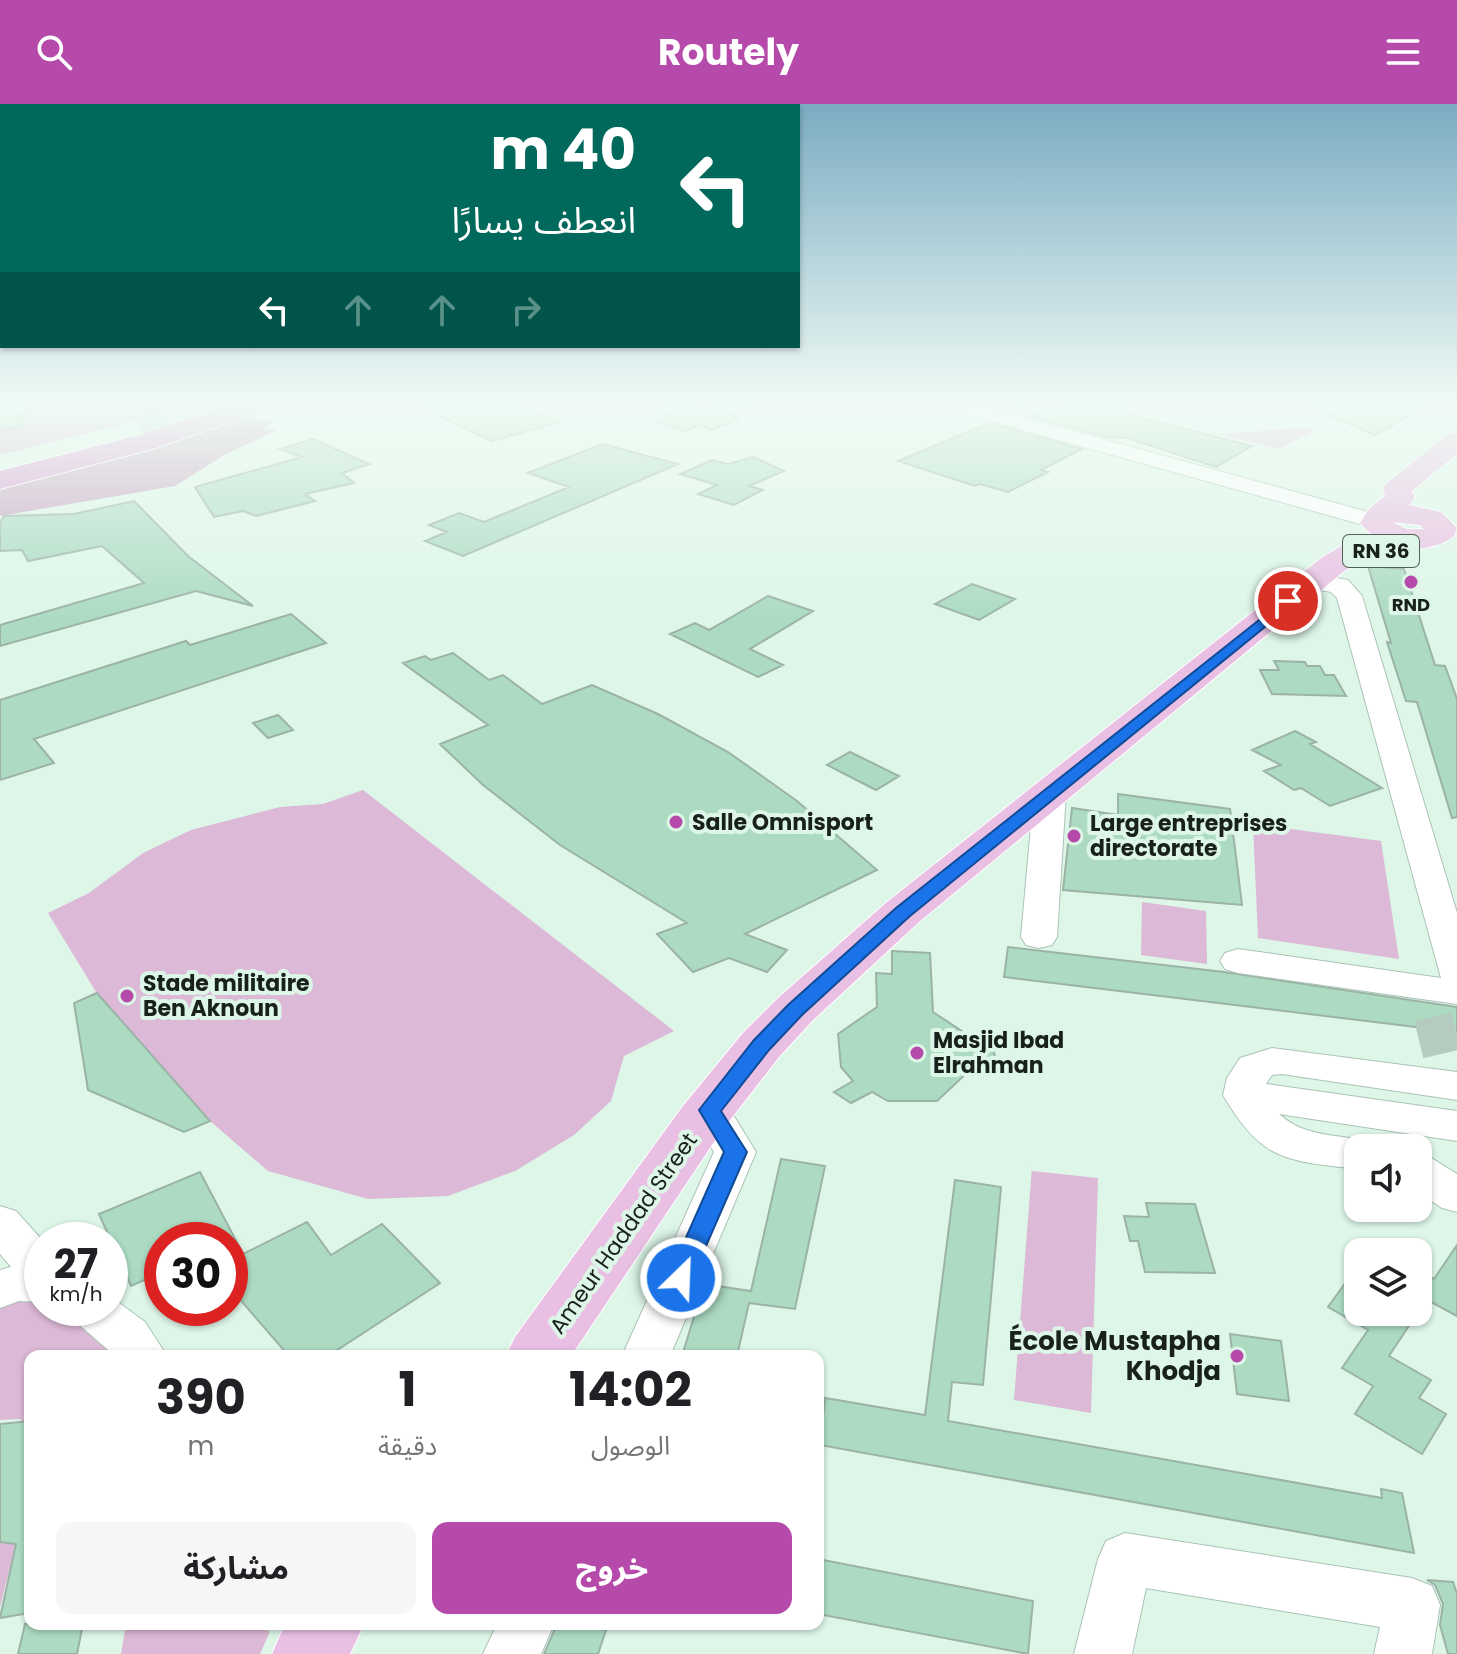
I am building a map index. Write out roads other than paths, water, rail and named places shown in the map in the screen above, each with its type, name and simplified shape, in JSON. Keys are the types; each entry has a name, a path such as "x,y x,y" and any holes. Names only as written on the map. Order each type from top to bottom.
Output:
{"main road":[{"name":"RN 36","path":"1312,582 1370,552 1425,555 1420,534 1397,489 1414,475"},
{"name":"RN 36","path":"1420,534 1431,505 1434,483 1441,475"},
{"name":"Ameur Haddad Street","path":"541,1350 710,1110 762,1045 829,978 903,912 1351,552 1420,534"},
{"name":"Ameur Haddad Street","path":"516,1350 742,1039 863,926 1315,559 1341,541 1420,534"},
{"path":"309,1654 323,1630"},
{"path":"340,1654 353,1630"}],"street":[{"path":"1209,475 1420,534"},
{"path":"1238,961 1443,993 1349,596 1339,585 1312,582"},
{"path":"1039,937 1050,793"},
{"path":"1344,1152 1301,1147 1274,1136 1256,1121 1243,1095 1250,1070 1262,1061 1282,1061 1451,1076"},
{"path":"1243,1095 1457,1126"},
{"path":"649,1350 735,1152 710,1110"},
{"path":"1432,1164 1457,1167"},
{"path":"1432,1179 1457,1196"},
{"path":"0,1223 24,1250"},
{"path":"0,1289 24,1283"},
{"path":"115,1326 138,1350"},
{"path":"1103,1654 1125,1559 1412,1605 1403,1654"},
{"path":"512,1654 523,1630"}],"tunnel":[{"path":"1433,1017 1443,1059"}],"place":[{"name":"RND","path":"1411,582"},
{"name":"Salle Omnisport","path":"676,822"},
{"name":"Large entreprises directorate","path":"1074,836"},
{"name":"Stade militaire Ben Aknoun","path":"127,996"},
{"name":"Masjid Ibad Elrahman","path":"917,1053"},
{"name":"École Mustapha Khodja","path":"1237,1356"}]}
